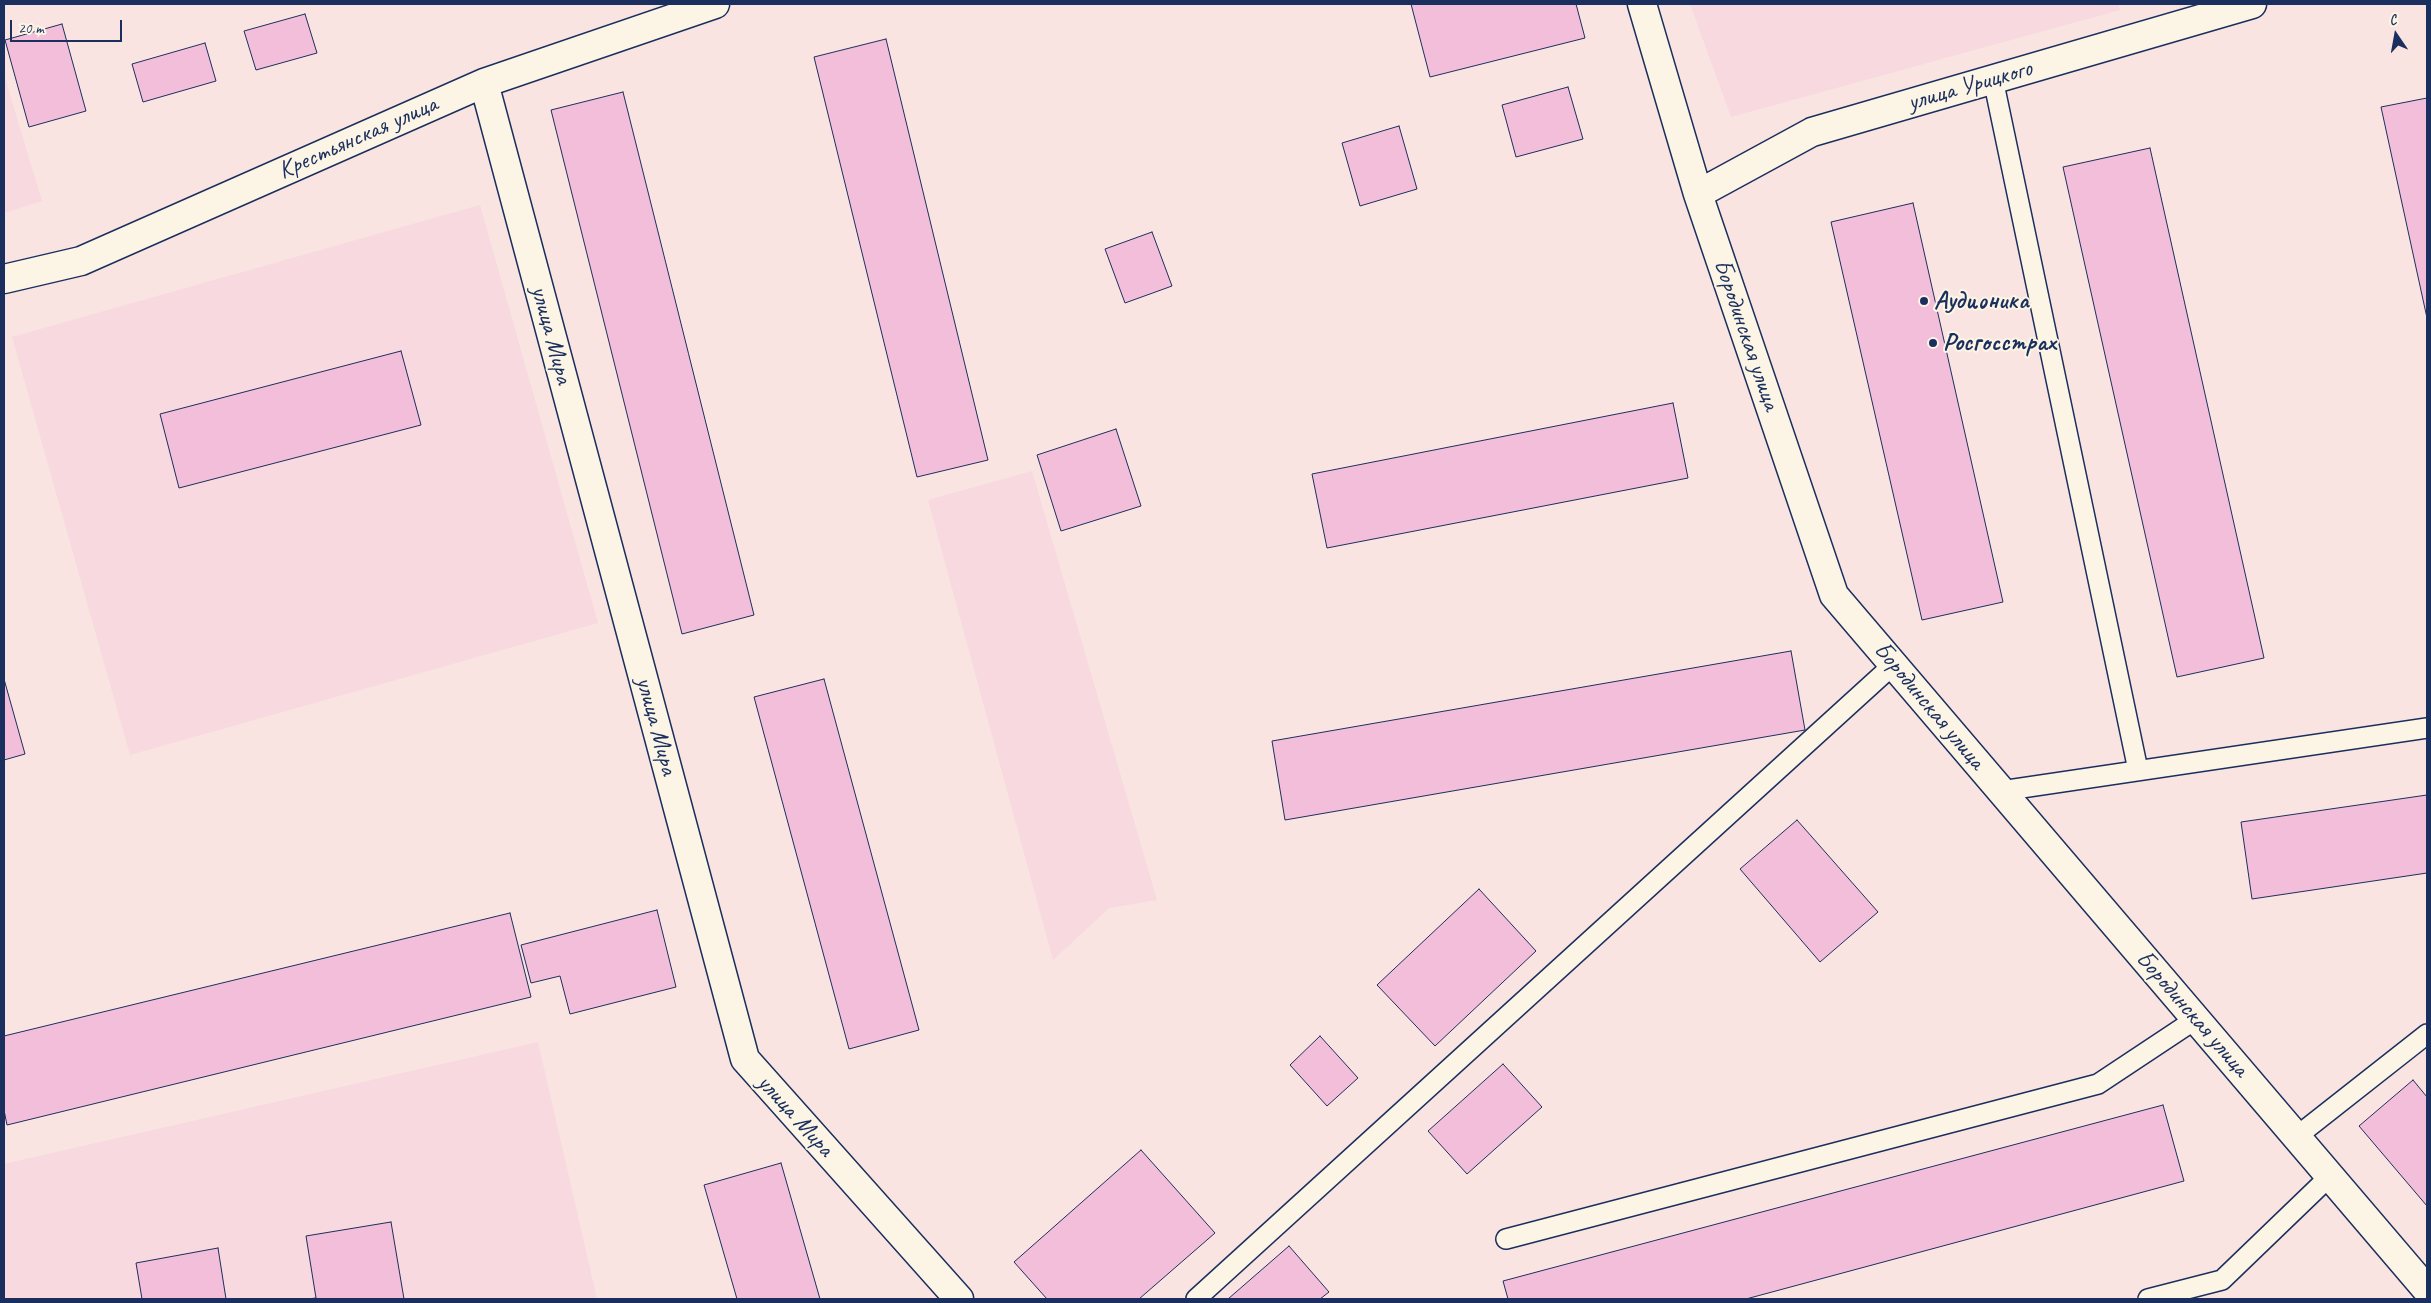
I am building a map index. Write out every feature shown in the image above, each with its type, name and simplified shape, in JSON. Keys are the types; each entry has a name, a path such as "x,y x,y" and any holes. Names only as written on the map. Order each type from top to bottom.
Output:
{"street":[{"name":"Крестьянская улица","path":"4,279 81,260 484,83 715,4"},
{"name":"Бородинская улица","path":"1642,4 1698,194 1834,595 2427,1290"},
{"name":"улица Урицкого","path":"1698,194 1812,132 2252,4"},
{"name":"улица Мира","path":"484,83 744,1060 959,1299"}],"lane":[{"path":"1993,79 2138,770"},
{"path":"1196,1299 1894,665"},
{"path":"2001,790 2427,728"},
{"path":"1506,1238 2098,1084 2196,1019"},
{"path":"2296,1136 2427,1034"},
{"path":"2148,1299 2222,1280 2330,1176"}],"shaded area":[{"path":"1690,4 2118,4 2120,10 1731,117"},
{"path":"4,75 42,201 4,213"},
{"path":"480,205 598,623 130,755 12,337"},
{"path":"1032,471 1157,900 1109,908 1053,960 928,500"},
{"path":"538,1042 597,1299 4,1299 4,1164"}],"building":[{"path":"1411,4 1576,4 1585,38 1430,77"},
{"path":"305,14 317,53 256,70 244,31"},
{"path":"62,24 86,111 29,127 5,40"},
{"path":"886,39 988,460 917,477 814,57"},
{"path":"205,43 216,81 143,102 132,64"},
{"path":"1568,87 1583,139 1516,157 1502,105"},
{"path":"623,92 754,615 682,634 551,110"},
{"path":"2427,98 2427,318 2381,107"},
{"path":"1399,126 1417,189 1360,206 1342,143"},
{"path":"2150,148 2264,658 2177,677 2063,167"},
{"path":"1913,203 2003,602 1922,620 1831,222"},
{"path":"1152,232 1172,286 1125,303 1105,249"},
{"path":"401,351 421,425 179,488 160,414"},
{"path":"1673,403 1688,478 1327,548 1312,474"},
{"path":"1116,429 1141,506 1061,531 1037,455"},
{"path":"1791,651 1805,730 1285,820 1272,741"},
{"path":"4,679 25,754 4,760"},
{"path":"824,679 919,1030 849,1049 754,697"},
{"path":"2427,795 2427,873 2252,899 2241,822"},
{"path":"1797,820 1878,912 1820,962 1740,869"},
{"path":"1479,889 1536,951 1435,1046 1377,985"},
{"path":"657,910 676,987 570,1014 560,976 531,983 521,945"},
{"path":"510,913 531,997 7,1125 4,1110 4,1036"},
{"path":"1320,1036 1358,1078 1327,1106 1290,1065"},
{"path":"1503,1064 1542,1107 1467,1174 1428,1131"},
{"path":"2413,1080 2427,1097 2427,1206 2359,1126"},
{"path":"2163,1105 2184,1181 1746,1299 1508,1299 1503,1281"},
{"path":"1141,1150 1215,1233 1139,1299 1047,1299 1014,1262"},
{"path":"781,1163 820,1299 737,1299 704,1185"},
{"path":"391,1222 404,1299 308,1299 316,1298 306,1236"},
{"path":"1289,1246 1329,1292 1320,1299 1228,1299"},
{"path":"218,1248 226,1299 142,1299 136,1263"}],"place":[{"name":"Аудионика","path":"1924,301"},
{"name":"Росгосстрах","path":"1933,343"}]}
